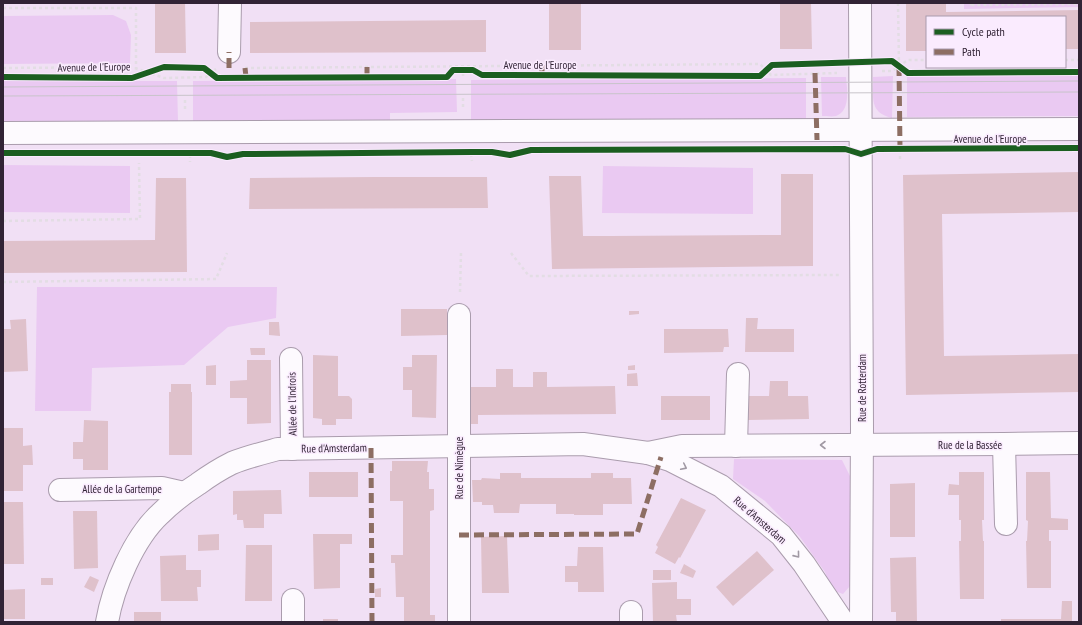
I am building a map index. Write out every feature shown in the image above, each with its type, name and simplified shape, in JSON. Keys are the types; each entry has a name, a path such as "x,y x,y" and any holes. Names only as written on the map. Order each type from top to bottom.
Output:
{"street":[{"path":"230,3 230,63"},
{"path":"860,3 861,130"},
{"name":"Avenue de l'Europe","path":"3,133 1079,129"},
{"name":"Rue de Rotterdam","path":"861,130 861,622"},
{"name":"Rue de Nimègue","path":"459,314 459,622"},
{"name":"Allée de l'Indrois","path":"291,359 292,449"},
{"path":"736,446 738,374"},
{"name":"Rue de la Bassée","path":"862,445 1079,443"},
{"name":"Rue d'Amsterdam","path":"108,622 115,592 125,564 142,536 159,515 184,493 232,463 278,449 583,444 648,452 670,460 721,486 781,535 804,564 843,622"},
{"path":"1004,444 1006,524"},
{"name":"Rue d'Amsterdam","path":"648,452 682,446 862,445"},
{"name":"Allée de la Gartempe","path":"60,490 162,488 184,493"},
{"path":"293,600 293,622"}],"path":[{"path":"898,3 902,68"},
{"path":"972,3 969,5 1079,4"},
{"path":"3,8 136,8 136,68"},
{"path":"1066,60 1079,60"},
{"path":"760,76 772,65"},
{"path":"204,68 217,78"},
{"path":"463,68 463,78"},
{"path":"892,149 908,149"},
{"path":"472,161 475,152"},
{"path":"182,153 197,153"},
{"path":"190,153 190,162"},
{"path":"3,221 140,220 139,163"},
{"path":"3,282 216,279 227,253"},
{"path":"459,314 461,253"},
{"path":"511,253 529,276 862,274"}],"shaded area":[{"path":"964,3 1079,3 1079,7 964,9"},
{"path":"113,15 126,21 131,35 130,63 3,64 3,16"},
{"path":"1079,75 1079,116 907,117 907,76"},
{"path":"893,76 892,118 879,112 876,108 873,97 873,77"},
{"path":"821,77 846,77 846,104 841,113 836,116 822,116"},
{"path":"806,78 806,119 471,120 471,80"},
{"path":"456,79 457,112 390,113 390,120 193,121 193,81"},
{"path":"3,81 177,81 178,121 3,122"},
{"path":"3,165 130,166 130,213 3,212"},
{"path":"603,166 753,168 753,214 602,213"},
{"path":"37,287 277,287 276,318 228,327 184,365 92,368 91,411 35,411"},
{"path":"734,459 842,460 851,478 850,586 843,594 832,590 825,572 800,537 765,501 733,479"}],"building":[{"path":"155,3 185,3 186,53 155,53"},
{"path":"549,3 581,3 581,50 549,50"},
{"path":"780,3 811,3 812,49 780,49"},
{"path":"906,3 946,3 946,12 1079,10 1079,49 1066,49 1066,16 926,16 926,51 906,51"},
{"path":"486,20 486,52 250,53 250,22"},
{"path":"1079,172 1079,212 942,214 944,356 1079,354 1079,392 906,395 903,175"},
{"path":"781,174 813,174 813,266 552,269 549,176 581,176 583,236 781,235"},
{"path":"487,177 488,208 249,209 250,178"},
{"path":"156,178 186,178 187,272 3,273 3,241 155,240"},
{"path":"401,309 447,309 447,335 401,336"},
{"path":"629,311 639,311 639,314 629,315"},
{"path":"746,318 758,318 757,329 794,329 794,352 745,352"},
{"path":"26,319 28,371 3,372 3,329 11,329 10,320"},
{"path":"269,322 279,322 280,336 269,335"},
{"path":"664,329 728,329 729,347 724,347 723,352 664,353"},
{"path":"250,348 265,348 265,355 251,355"},
{"path":"313,355 338,356 338,396 349,396 352,399 352,419 336,419 336,425 322,425 322,419 313,418"},
{"path":"412,355 437,355 436,418 412,417 412,390 403,390 403,367 412,367"},
{"path":"247,360 271,360 271,423 247,424 247,398 230,398 230,381 247,380"},
{"path":"216,365 216,385 206,385 206,366"},
{"path":"635,365 635,370 628,370 628,366"},
{"path":"496,369 513,369 513,387 533,387 533,372 547,372 547,387 615,386 616,414 478,415 478,424 469,424 469,387 496,387"},
{"path":"637,373 638,386 627,386 627,374"},
{"path":"770,381 788,381 788,396 808,396 809,419 748,420 748,396 769,396"},
{"path":"171,384 191,384 192,455 169,455 169,392 171,392"},
{"path":"661,396 710,396 710,420 661,420"},
{"path":"84,420 108,421 108,470 83,470 83,459 73,459 73,442 83,442"},
{"path":"3,428 23,428 23,446 32,445 33,465 23,465 23,491 3,491"},
{"path":"392,461 428,461 427,472 429,472 429,489 434,489 434,510 430,511 430,615 435,615 435,622 404,622 404,597 396,597 395,563 391,563 391,555 403,555 403,501 390,501 390,471 392,471"},
{"path":"309,472 358,472 358,497 309,497"},
{"path":"959,472 984,472 984,520 982,520 984,541 984,599 960,599 959,541 961,541 961,520 959,520 959,495 948,495 949,484 959,485"},
{"path":"1026,472 1050,472 1051,518 1068,519 1068,530 1049,530 1049,541 1051,541 1051,588 1027,588 1026,541 1028,521 1026,520"},
{"path":"500,473 521,473 521,478 591,478 591,473 613,473 613,478 631,478 632,504 603,504 603,515 556,514 556,504 520,504 519,513 494,513 493,505 482,505 482,502 473,502 472,480 481,480 482,478 500,479"},
{"path":"915,483 915,537 890,537 890,484"},
{"path":"281,490 282,514 264,514 264,528 244,528 243,520 237,520 237,514 233,515 233,491"},
{"path":"681,498 706,510 680,558 679,557 675,564 655,553 658,547 656,545"},
{"path":"3,502 23,502 24,564 3,564"},
{"path":"73,511 97,511 98,568 74,569"},
{"path":"219,534 219,550 198,551 198,535"},
{"path":"313,534 352,534 352,544 340,544 340,588 314,589"},
{"path":"507,536 509,593 482,593 481,537"},
{"path":"246,545 272,545 272,601 245,601"},
{"path":"578,547 603,547 604,592 578,592 578,582 565,582 565,566 577,566"},
{"path":"757,551 774,570 733,606 716,587"},
{"path":"186,555 186,570 201,570 201,587 197,587 198,601 161,601 160,556"},
{"path":"916,557 917,622 896,622 896,612 891,612 890,558"},
{"path":"684,564 696,571 693,578 680,573"},
{"path":"653,570 671,570 671,580 653,580"},
{"path":"90,576 99,580 94,592 84,587"},
{"path":"41,578 53,578 53,585 41,585"},
{"path":"677,582 677,599 691,599 691,615 676,615 677,622 653,622 652,583"},
{"path":"381,588 381,597 375,597 375,589"},
{"path":"25,589 25,619 3,619 3,590"},
{"path":"1062,601 1072,601 1072,622 1001,622 1001,619 1061,619"},
{"path":"134,612 161,612 161,622 134,622"},
{"path":"323,619 338,619 338,622 323,622"}],"tram line":[{"path":"3,87 1079,81"},
{"path":"3,96 1079,92"}],"marked path":[{"path":"229,52 229,68"},
{"path":"542,65 542,75"},
{"path":"899,66 900,149"},
{"path":"367,67 367,77"},
{"path":"245,68 246,77"},
{"path":"815,73 817,140"},
{"path":"371,448 372,622"},
{"path":"459,535 637,534 661,457"}],"cycle path":[{"path":"3,77 132,78 164,67 204,68 217,78 447,77 453,70 473,70 482,75 760,76 772,65 892,61 908,73 1079,72"},
{"path":"3,153 211,153 227,157 243,154 471,152 492,152 510,155 531,150 845,149 861,154 877,149 1079,148"}]}
